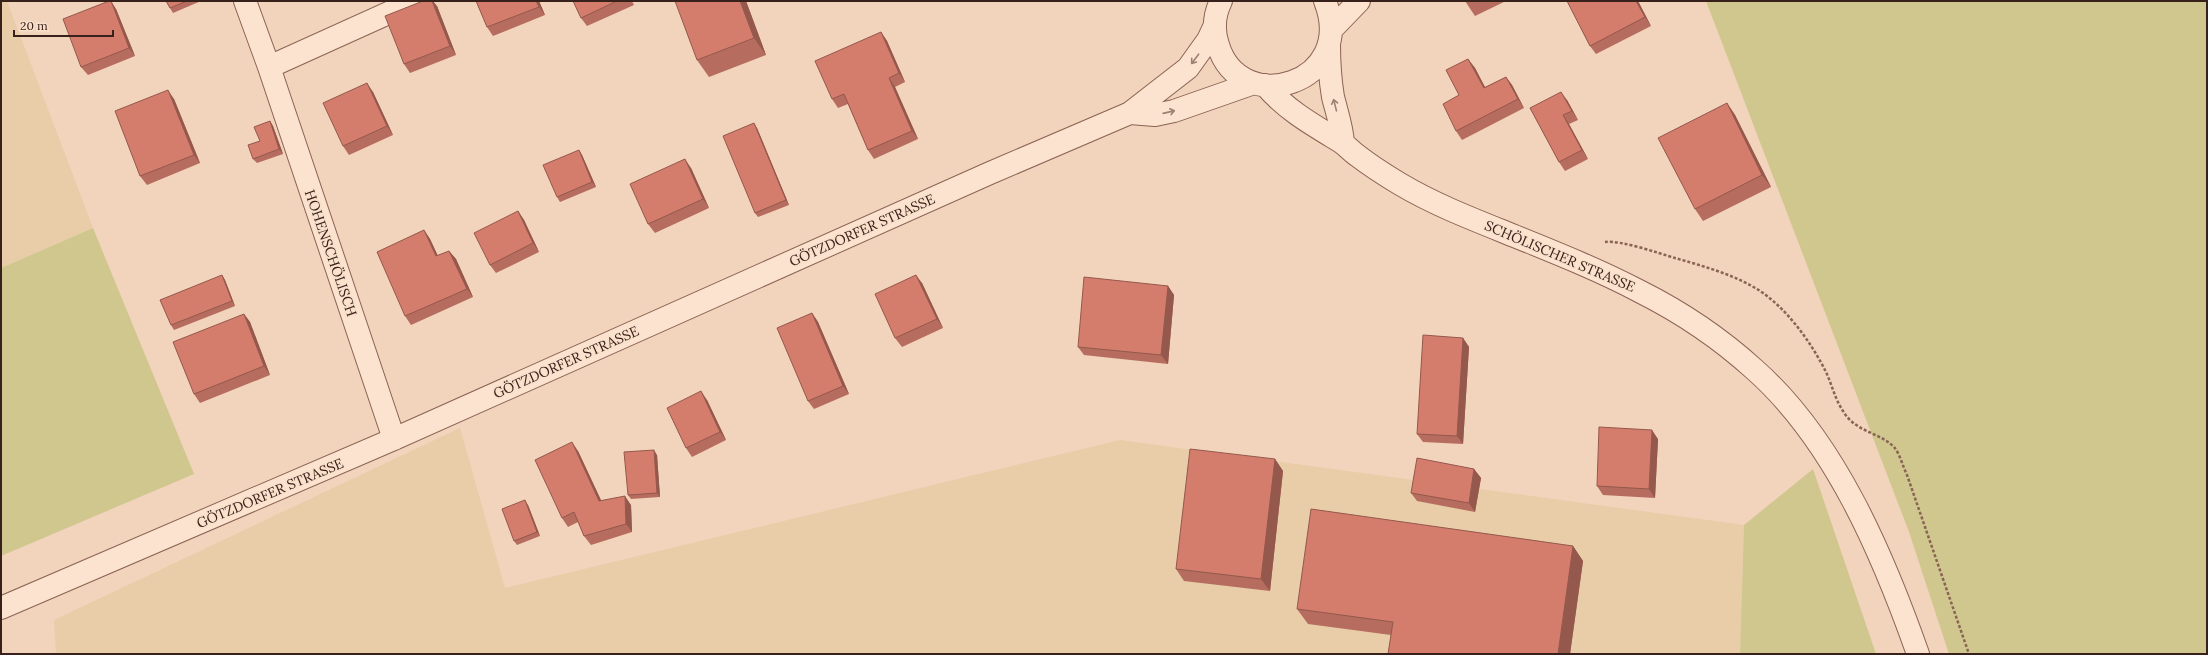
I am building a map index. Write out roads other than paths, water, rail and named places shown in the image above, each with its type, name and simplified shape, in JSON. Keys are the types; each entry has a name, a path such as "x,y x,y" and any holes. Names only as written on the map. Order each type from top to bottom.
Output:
{"street":[{"name":"HOHENSCHÖLISCH","path":"245,1 269,67 394,439"},
{"path":"269,67 415,1"},
{"name":"GÖTZDORFER STRASSE","path":"1,608 394,439 968,183 1130,113 1188,68 1208,40 1221,1"},
{"path":"1325,1 1330,17 1329,69 1343,143"},
{"name":"GÖTZDORFER STRASSE","path":"1130,113 1155,115 1174,111 1260,84 1286,84 1306,76 1320,61 1330,36 1359,1"},
{"name":"SCHÖLISCHER STRASSE","path":"1214,25 1215,38 1226,62 1236,72 1260,84 1311,125 1343,143 1374,168 1438,205 1597,270 1641,292 1708,332 1756,371 1808,429 1844,484 1889,576 1918,654"}]}
